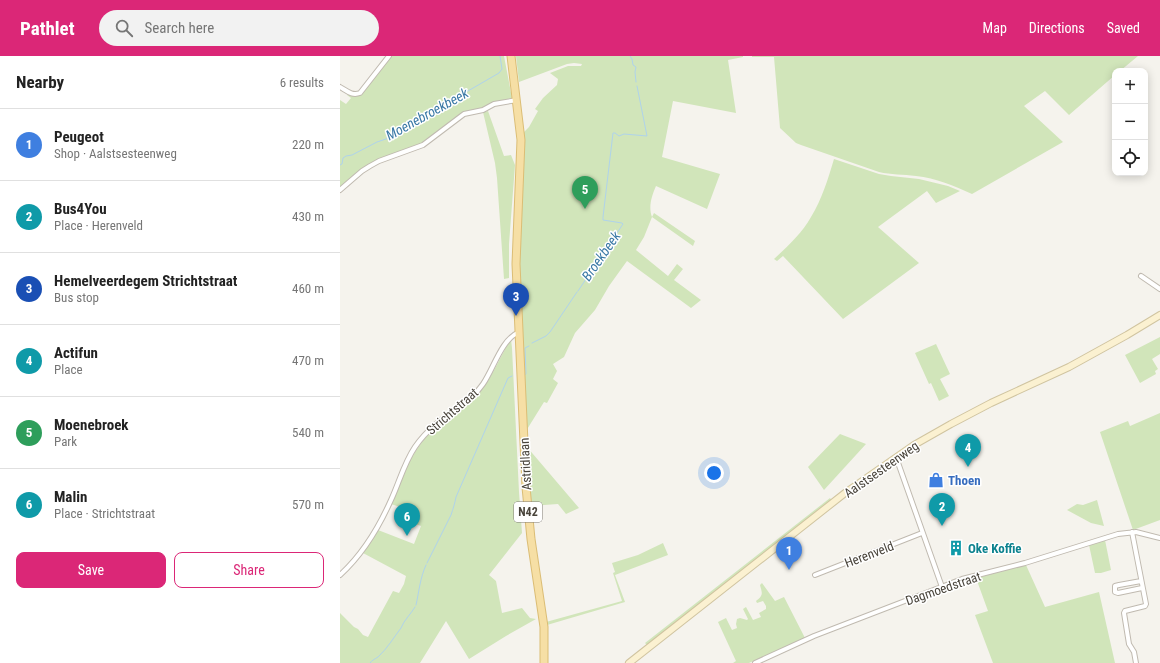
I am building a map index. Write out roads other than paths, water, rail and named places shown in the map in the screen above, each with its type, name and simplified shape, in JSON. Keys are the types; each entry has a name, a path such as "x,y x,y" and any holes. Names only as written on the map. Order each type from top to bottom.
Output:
{"main road":[{"name":"N42","path":"511,56 521,140 516,264 519,332"},
{"name":"Aalstsesteenweg","path":"629,663 845,493 914,445 951,424 1069,367 1160,315"},
{"name":"Astridlaan","path":"519,332 526,494 543,619 545,642 544,663"}],"street":[{"path":"340,87 353,94 360,93 389,56"},
{"path":"340,190 362,171 379,161 423,145 464,114 483,110 494,104 516,97"},
{"path":"1141,276 1160,289"},
{"name":"Strichtstraat","path":"340,575 356,558 376,529 414,448 441,420 465,403 479,390 488,377 504,347 513,335 519,332"},
{"path":"896,457 942,587"},
{"path":"1132,532 1146,604 1145,606 1125,611 1124,613 1130,644 1134,652 1136,663"},
{"name":"Dagmoedstraat","path":"755,663 802,641 962,579 1025,563 1118,534 1132,532 1160,538"},
{"name":"Herenveld","path":"815,575 922,533"},
{"path":"1141,581 1115,586 1115,592 1118,593 1142,588"}],"waterway":[{"name":"Moenebroekbeek","path":"340,165 342,164 343,158 346,156 352,155 423,120 429,113 437,111 499,73 502,69 500,56"},
{"name":"Broekbeek","path":"630,56 633,65 636,67 636,82"},
{"name":"Broekbeek","path":"578,291 623,224 603,220 603,217 613,133 619,136 624,134 647,136 637,86"},
{"name":"Broekbeek","path":"532,343 546,336 550,332 577,292"},
{"name":"Broekbeek","path":"525,375 525,348 529,346"},
{"name":"Broekbeek","path":"427,563 451,515 456,497 508,378 512,376"},
{"name":"Broekbeek","path":"416,605 421,580 426,565"},
{"name":"Broekbeek","path":"370,663 387,647 415,607"}],"place":[{"name":"Moenebroek","path":"585,209"},
{"name":"Hemelveerdegem Strichtstraat","path":"516,316"},
{"name":"Actifun","path":"968,467"},
{"name":"Thoen","path":"936,480"},
{"name":"Bus4You","path":"942,526"},
{"name":"Malin","path":"407,536"},
{"name":"Oke Koffie","path":"956,548"},
{"name":"Peugeot","path":"789,570"}]}
